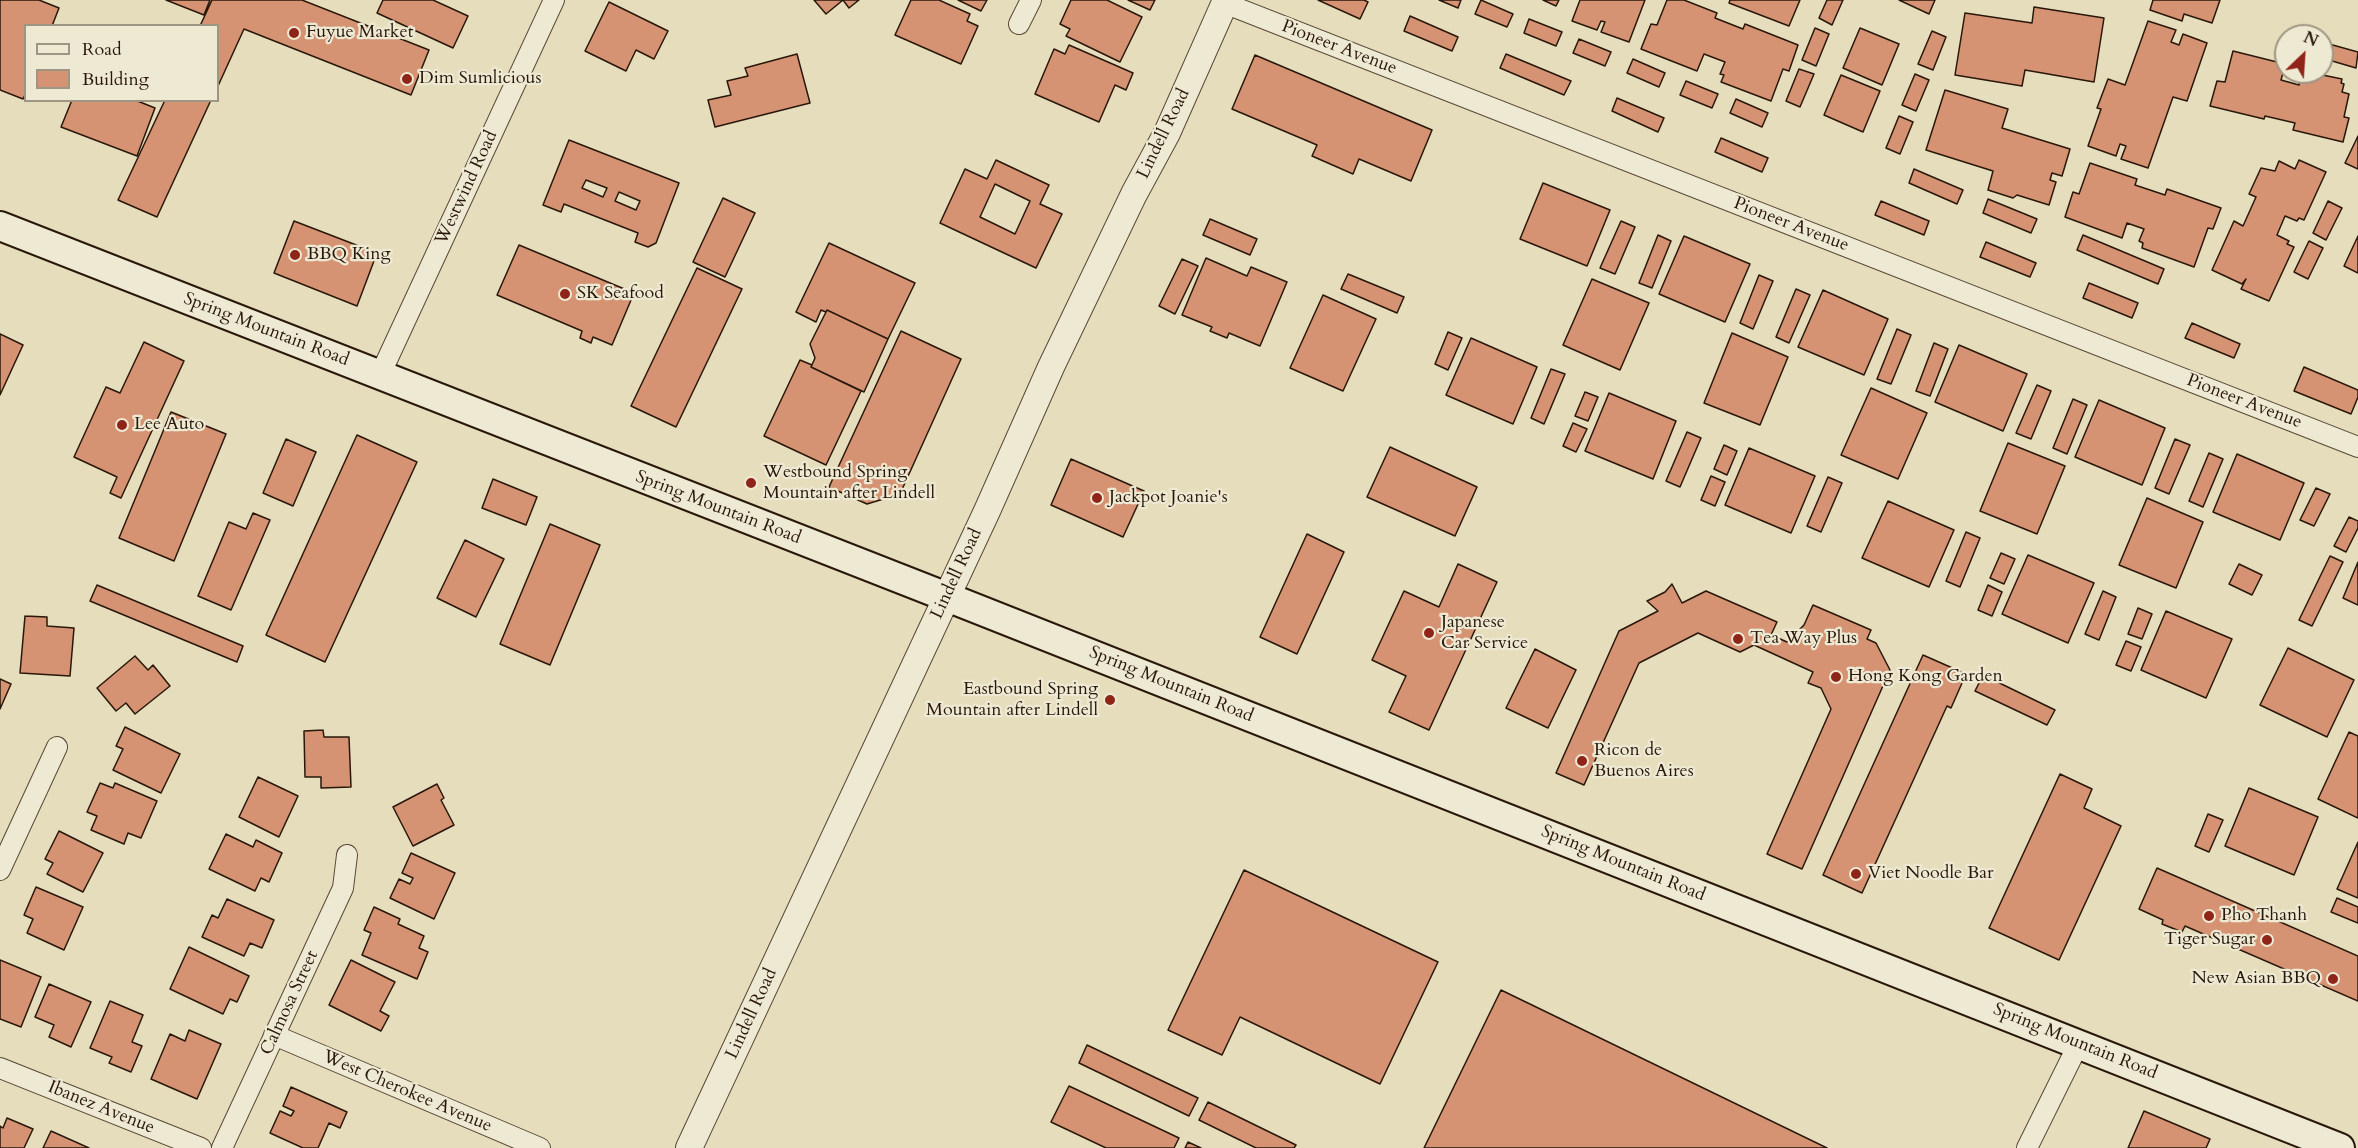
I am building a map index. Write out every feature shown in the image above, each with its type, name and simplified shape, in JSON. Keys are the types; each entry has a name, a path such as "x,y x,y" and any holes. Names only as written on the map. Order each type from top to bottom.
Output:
{"main road":[{"name":"Spring Mountain Road","path":"0,226 2079,1043 2340,1148"}],"street":[{"name":"Westwind Road","path":"380,375 554,0"},
{"path":"1019,24 1031,0"},
{"name":"Pioneer Avenue","path":"1225,2 2358,447"},
{"name":"Lindell Road","path":"689,1148 947,597 1051,367 1134,194 1167,133 1225,2"},
{"path":"0,870 57,747"},
{"name":"Calmosa Street","path":"222,1148 343,888 347,855"},
{"name":"West Cherokee Avenue","path":"274,1035 540,1148"},
{"path":"2027,1148 2079,1043"},
{"name":"Ibanez Avenue","path":"0,1068 201,1148"}],"building":[{"path":"0,0 39,0 59,8 53,24 24,24 23,99 0,90"},
{"path":"166,0 210,0 204,15"},
{"path":"212,0 302,0 429,50 411,95 244,29 219,84 219,24 201,24"},
{"path":"383,0 433,0 468,16 453,48 377,13"},
{"path":"814,0 843,0 826,14"},
{"path":"843,0 859,0 849,8"},
{"path":"911,0 939,0 970,14 967,21 978,26 961,64 895,35"},
{"path":"958,0 987,0 981,11"},
{"path":"1071,0 1107,0 1142,17 1120,62 1066,36 1070,29 1060,24"},
{"path":"1128,0 1155,0 1150,10"},
{"path":"1318,0 1364,0 1368,2 1360,19"},
{"path":"1439,0 1461,0 1458,8"},
{"path":"1481,0 1513,14 1507,27 1475,14"},
{"path":"1543,0 1559,0 1556,6"},
{"path":"1580,0 1645,0 1629,42 1601,32 1605,22 1601,21 1597,30 1572,21"},
{"path":"1667,0 1684,0 1717,13 1715,18 1743,29 1745,24 1798,45 1789,71 1783,69 1771,101 1721,82 1724,75 1720,74 1725,62 1704,54 1697,71 1641,49 1651,24 1657,25"},
{"path":"1730,0 1800,0 1789,26 1729,3"},
{"path":"1827,0 1843,0 1832,25 1819,18"},
{"path":"1899,0 1935,0 1929,14"},
{"path":"2153,0 2220,0 2212,23 2184,14 2182,21 2150,10"},
{"path":"609,2 668,31 654,59 636,50 626,71 585,51"},
{"path":"2034,7 2104,18 2094,82 2025,70 2022,86 1955,75 1965,13 2032,23"},
{"path":"1410,16 1458,37 1452,51 1404,31"},
{"path":"1529,19 1562,32 1556,46 1524,33"},
{"path":"2148,21 2176,30 2171,42 2179,45 2183,34 2207,43 2187,101 2173,97 2148,168 2121,159 2126,146 2120,144 2116,156 2088,146 2101,109 2097,108 2108,79 2125,85"},
{"path":"1815,28 1829,34 1816,66 1802,60"},
{"path":"1860,28 1899,44 1882,85 1843,68"},
{"path":"1932,31 1946,37 1933,70 1918,64"},
{"path":"1579,39 1611,52 1605,66 1573,53"},
{"path":"1069,45 1133,73 1126,90 1115,85 1099,122 1035,94 1054,49 1065,54"},
{"path":"2334,45 2358,52 2356,68 2334,62"},
{"path":"2233,51 2274,61 2274,84 2334,84 2334,77 2342,79 2341,83 2344,84 2342,92 2349,94 2344,117 2349,118 2343,142 2293,130 2295,123 2265,116 2264,119 2210,106 2217,81 2225,82"},
{"path":"797,54 810,103 715,127 708,100 731,95 727,81 748,76 745,68"},
{"path":"1506,54 1571,81 1564,95 1500,68"},
{"path":"1255,55 1432,130 1411,181 1359,159 1353,174 1312,156 1317,145 1232,109"},
{"path":"1633,59 1665,73 1659,87 1627,73"},
{"path":"1799,69 1814,74 1800,107 1786,101"},
{"path":"1915,74 1929,80 1916,111 1902,105"},
{"path":"1841,75 1880,91 1863,132 1824,115"},
{"path":"1686,81 1718,94 1712,108 1680,95"},
{"path":"1945,90 2008,109 2002,128 2070,149 2062,176 2052,173 2050,180 2056,182 2049,205 2017,195 2013,198 1988,190 1993,171 1926,150"},
{"path":"1617,98 1664,118 1658,132 1612,111"},
{"path":"1736,99 1768,113 1762,127 1730,113"},
{"path":"71,102 140,102 155,108 137,156 61,127"},
{"path":"164,102 210,102 157,217 118,200"},
{"path":"1899,116 1913,122 1900,154 1886,148"},
{"path":"2358,136 2358,169 2345,163"},
{"path":"1721,138 1768,158 1762,172 1715,152"},
{"path":"569,140 679,183 656,243 648,247 635,242 638,233 564,204 561,212 543,205","holes":["586,180 607,188 603,197 582,188","619,192 640,201 636,210 615,201"]},
{"path":"996,160 1049,185 1040,204 1062,214 1036,268 940,223 965,169 987,179","holes":["995,184 1030,201 1015,234 980,217"]},
{"path":"2299,160 2326,172 2304,220 2299,218 2297,221 2285,216 2277,235 2289,241 2287,244 2294,247 2269,301 2241,289 2246,279 2242,284 2212,270 2234,221 2243,226 2256,197 2249,194 2261,168 2275,171 2279,161 2295,169"},
{"path":"2090,163 2137,179 2135,185 2165,195 2167,189 2221,208 2213,229 2208,228 2194,267 2142,248 2143,243 2139,241 2144,229 2127,223 2122,238 2065,217 2073,192 2079,194"},
{"path":"1914,169 1963,190 1957,204 1909,183"},
{"path":"1543,183 1610,210 1587,266 1520,239"},
{"path":"723,198 755,213 725,277 693,262"},
{"path":"1988,199 2037,219 2031,233 1983,213"},
{"path":"1881,201 1929,221 1924,235 1875,215"},
{"path":"2328,201 2342,208 2326,240 2313,233"},
{"path":"1210,219 1257,239 1250,255 1203,235"},
{"path":"294,221 377,253 357,306 274,273"},
{"path":"1621,221 1635,227 1615,274 1600,268"},
{"path":"1658,235 1671,241 1652,288 1639,283"},
{"path":"2083,235 2164,269 2158,284 2077,250"},
{"path":"1684,236 1750,264 1725,322 1659,294"},
{"path":"2358,236 2358,273 2344,266"},
{"path":"2309,241 2323,248 2308,279 2294,272"},
{"path":"1986,242 2036,263 2030,277 1980,257"},
{"path":"829,243 915,283 888,339 827,310 826,312 821,310 816,322 796,312"},
{"name":"SK Seafood","path":"519,245 634,293 612,345 593,337 591,343 580,338 582,331 497,295"},
{"path":"1206,258 1247,276 1251,267 1287,282 1260,346 1229,333 1227,338 1210,331 1212,327 1182,315"},
{"path":"1182,259 1198,266 1175,314 1159,306"},
{"path":"697,268 742,289 676,427 631,406"},
{"path":"1348,274 1404,297 1397,313 1341,289"},
{"path":"1759,275 1773,281 1753,329 1740,323"},
{"path":"1592,279 1649,303 1620,370 1563,345"},
{"path":"2089,283 2138,303 2132,318 2083,298"},
{"path":"1796,289 1810,295 1789,343 1776,337"},
{"path":"1823,290 1888,319 1864,375 1798,347"},
{"path":"1323,295 1376,319 1343,391 1290,368"},
{"path":"827,310 888,339 864,392 811,367 815,358 810,344"},
{"path":"2192,323 2240,344 2234,358 2185,338"},
{"path":"1897,329 1911,335 1891,384 1877,379"},
{"path":"901,331 961,359 900,494 867,504 829,487"},
{"path":"1448,332 1462,338 1448,370 1435,364"},
{"path":"1732,333 1788,357 1760,425 1704,403"},
{"path":"0,334 23,345 0,395"},
{"path":"1471,338 1537,367 1513,424 1446,395"},
{"name":"Lee Auto","path":"144,342 184,361 121,498 110,493 117,477 74,457 106,387 120,393"},
{"path":"1934,343 1948,349 1930,396 1916,391"},
{"path":"1959,345 2027,374 2003,431 1935,402"},
{"path":"800,360 861,391 826,465 764,436"},
{"path":"2304,367 2358,390 2358,397 2351,414 2294,391"},
{"path":"1551,369 1565,374 1544,424 1531,418"},
{"path":"2037,385 2051,391 2031,439 2016,433"},
{"path":"1871,388 1927,413 1898,479 1841,455"},
{"path":"1585,392 1598,397 1588,421 1575,416"},
{"path":"1609,393 1676,421 1653,479 1585,451"},
{"path":"2073,399 2087,405 2067,454 2053,448"},
{"path":"2099,400 2165,428 2142,485 2075,457"},
{"path":"171,412 226,434 174,561 119,538"},
{"path":"1573,423 1587,429 1576,452 1563,446"},
{"path":"1687,432 1701,438 1680,487 1666,481"},
{"path":"357,435 417,462 325,662 266,635"},
{"path":"286,439 316,452 293,506 263,493"},
{"path":"2175,439 2190,445 2169,494 2155,488"},
{"path":"2008,443 2065,466 2037,534 1980,511"},
{"path":"1724,445 1737,451 1727,475 1714,469"},
{"path":"1390,447 1477,487 1455,536 1367,497"},
{"path":"1749,448 1815,476 1791,533 1725,505"},
{"path":"2209,453 2223,459 2203,507 2189,501"},
{"path":"2237,454 2304,483 2280,540 2213,512"},
{"name":"Jackpot Joanie's","path":"1071,459 1144,491 1123,537 1051,505"},
{"path":"1711,476 1725,482 1715,506 1701,500"},
{"path":"1828,477 1842,483 1821,532 1807,526"},
{"path":"493,479 537,497 526,525 482,508"},
{"path":"2316,488 2330,494 2314,526 2300,520"},
{"path":"2147,498 2203,522 2176,588 2119,565"},
{"path":"1888,501 1954,530 1929,587 1862,558"},
{"path":"253,513 270,520 231,610 198,596 229,522 246,529"},
{"path":"2349,517 2358,521 2358,528 2346,552 2334,546"},
{"path":"550,524 600,545 550,665 500,644"},
{"path":"1966,532 1980,538 1960,587 1946,581"},
{"path":"1307,534 1344,552 1297,654 1260,637"},
{"path":"465,540 504,559 476,617 437,598"},
{"path":"2001,553 2015,559 2004,584 1990,578"},
{"path":"2028,555 2094,583 2068,643 2002,614"},
{"path":"2330,556 2343,562 2312,626 2299,620"},
{"path":"2358,562 2358,605 2343,598"},
{"name":"Japanese Car Service","path":"1458,564 1497,582 1429,730 1389,712 1406,676 1372,660 1404,591 1439,607"},
{"path":"2239,564 2262,575 2252,595 2229,584"},
{"path":"1672,584 1682,603 1706,591 1777,622 1771,635 1787,642 1804,625 1813,605 1871,630 1867,639 1876,643 1890,670 1802,869 1767,854 1831,709 1821,688 1808,683 1813,672 1754,645 1740,652 1698,633 1639,663 1584,785 1556,773 1619,631 1658,611 1647,601 1665,592"},
{"path":"97,585 243,646 237,662 90,601"},
{"path":"1988,585 2002,592 1992,616 1978,610"},
{"path":"2103,591 2116,597 2099,640 2085,634"},
{"path":"2138,608 2152,614 2142,639 2128,634"},
{"path":"2166,611 2232,639 2206,698 2141,670"},
{"path":"25,616 47,617 47,626 74,628 70,676 20,673"},
{"path":"2126,641 2141,647 2131,671 2116,665"},
{"path":"2288,648 2354,680 2327,737 2260,705"},
{"path":"1535,649 1576,670 1548,728 1506,708"},
{"path":"1923,655 1966,674 1951,708 1947,706 1862,893 1823,875"},
{"path":"135,656 148,670 153,665 170,686 135,714 126,703 116,711 97,688"},
{"path":"1983,675 2055,710 2047,725 1975,691"},
{"path":"0,679 11,684 0,709"},
{"path":"125,727 180,754 161,793 113,770 123,749 116,746"},
{"path":"323,730 324,737 349,737 351,787 321,788 321,777 305,777 304,731"},
{"path":"2349,732 2358,736 2358,818 2318,799"},
{"path":"2060,774 2092,789 2084,808 2121,826 2059,960 1989,928"},
{"path":"258,777 298,796 279,837 239,817"},
{"path":"100,783 113,788 115,783 157,801 141,838 128,833 124,844 91,830 97,816 87,812"},
{"path":"437,784 444,798 441,800 454,825 413,846 393,807"},
{"path":"2249,788 2318,817 2294,875 2225,846"},
{"path":"2208,814 2223,820 2209,852 2195,846"},
{"path":"59,831 103,853 83,892 47,874 53,863 45,859"},
{"path":"226,834 253,847 256,840 282,853 269,882 261,878 255,891 209,869"},
{"path":"2358,842 2358,898 2337,889"},
{"path":"411,853 455,873 434,919 390,898 399,879 410,884 413,878 402,873"},
{"path":"2157,868 2358,956 2358,1001 2185,926 2182,932 2162,924 2163,920 2139,909"},
{"path":"1244,870 1438,962 1380,1084 1240,1017 1222,1055 1168,1030"},
{"path":"36,887 83,907 64,950 27,933 33,919 24,915"},
{"path":"2337,898 2358,907 2358,923 2331,912"},
{"path":"227,899 274,920 262,948 250,943 244,956 202,937 212,915 218,918"},
{"path":"374,907 400,919 398,924 424,936 419,948 428,952 417,979 362,955 371,933 364,930"},
{"path":"189,947 249,976 237,1002 230,999 223,1014 170,989"},
{"path":"0,960 41,977 21,1027 0,1019"},
{"path":"351,960 395,982 380,1011 389,1016 381,1031 329,1005"},
{"path":"49,984 91,1002 71,1047 49,1037 54,1025 35,1017"},
{"path":"1501,990 1827,1148 1424,1148"},
{"path":"110,1001 143,1015 132,1042 142,1046 131,1072 109,1063 112,1057 90,1048"},
{"path":"189,1030 221,1044 197,1099 151,1079 170,1034 185,1041"},
{"path":"1087,1045 1198,1098 1189,1116 1079,1063"},
{"path":"1069,1086 1179,1138 1174,1148 1106,1148 1051,1122"},
{"path":"291,1087 347,1112 340,1128 329,1123 318,1148 303,1148 270,1133 280,1111 291,1116 294,1111 283,1106"},
{"path":"1208,1102 1296,1145 1294,1148 1256,1148 1199,1120"},
{"path":"2144,1111 2210,1139 2206,1148 2128,1148"},
{"path":"7,1118 33,1129 24,1148 0,1148 0,1126 3,1128"},
{"path":"51,1131 89,1148 43,1148"},
{"path":"1188,1142 1201,1148 1185,1148"}],"place":[{"name":"Fuyue Market","path":"294,33"},
{"name":"Dim Sumlicious","path":"407,79"},
{"name":"BBQ King","path":"295,255"},
{"name":"SK Seafood","path":"565,294"},
{"name":"Lee Auto","path":"122,425"},
{"name":"Westbound Spring Mountain after Lindell","path":"751,483"},
{"name":"Jackpot Joanie's","path":"1097,498"},
{"name":"Japanese Car Service","path":"1429,633"},
{"name":"Tea Way Plus","path":"1738,639"},
{"name":"Hong Kong Garden","path":"1836,677"},
{"name":"Eastbound Spring Mountain after Lindell","path":"1110,700"},
{"name":"Ricon de Buenos Aires","path":"1582,761"},
{"name":"Viet Noodle Bar","path":"1856,874"},
{"name":"Pho Thanh","path":"2209,916"},
{"name":"Tiger Sugar","path":"2267,940"},
{"name":"New Asian BBQ","path":"2333,979"}]}
